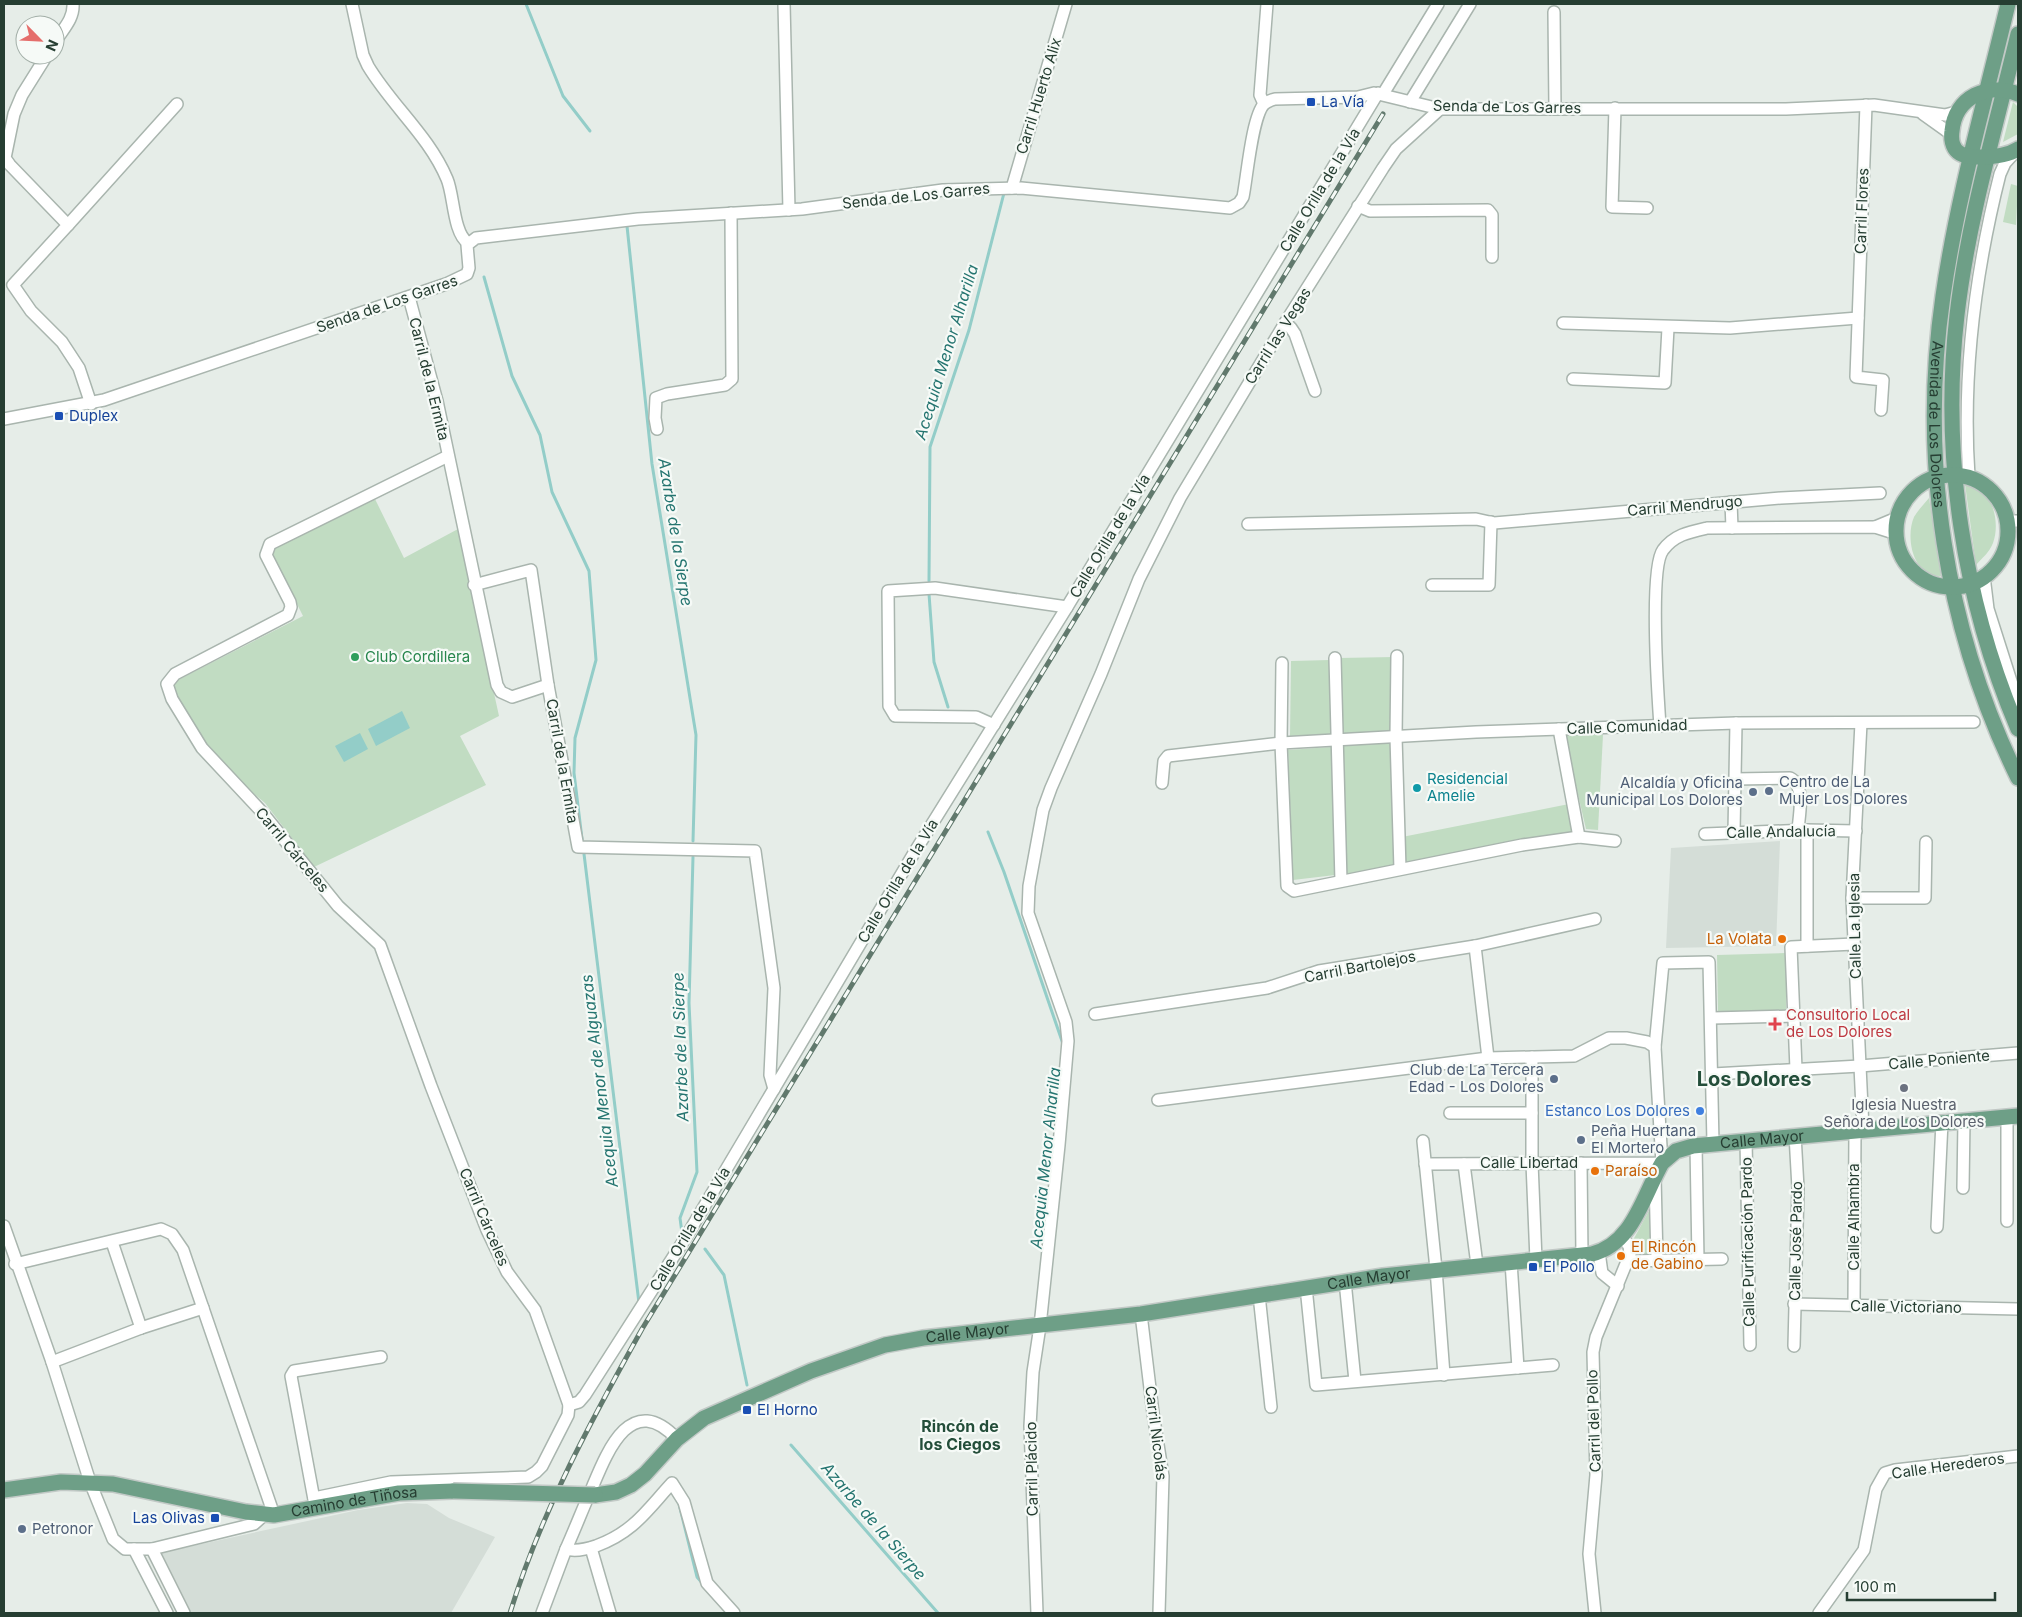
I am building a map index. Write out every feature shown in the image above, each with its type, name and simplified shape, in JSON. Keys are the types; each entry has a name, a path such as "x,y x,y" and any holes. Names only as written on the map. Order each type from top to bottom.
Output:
{"main road":[{"name":"Avenida de Los Dolores","path":"2008,4 1948,264 1938,332 1933,434 1943,541 1951,586 1970,662 1992,722 2018,778"},
{"name":"Avenida de Los Dolores","path":"2018,34 2011,93 1989,157 1971,237 1958,313 1951,406 1993,664 2018,729"},
{"path":"2011,93 1988,91 1971,97 1956,112 1951,134 1953,144 1959,153 1972,157 2006,155 2018,150"},
{"path":"1962,476 1990,489 2013,521 2004,552 1996,566 1978,580 1951,586 1931,582 1918,574 1907,563 1900,549 1897,534 1898,517 1905,501 1916,489 1936,477 1962,476"},
{"name":"Calle Mayor","path":"681,1435 704,1418 732,1404 867,1350 923,1338 1141,1314 1345,1281 1436,1269 1582,1256 1599,1252 1610,1248 1622,1236 1659,1169 1676,1151 1696,1145 2012,1116"},
{"name":"Camino de Tiñosa","path":"4,1490 47,1483 90,1482 120,1486 269,1515 315,1503 398,1493 454,1491 596,1495 616,1492 631,1485 645,1474 681,1435"}],"street":[{"path":"65,28 74,13 73,4"},
{"path":"352,4 363,55 368,66 442,166 452,195 460,233 468,243"},
{"path":"784,4 789,210"},
{"name":"Carril Huerto Alix","path":"1012,188 1066,4"},
{"path":"1264,104 1260,96 1266,4"},
{"name":"Calle Orilla de la Vía","path":"569,1405 582,1399 623,1339 774,1090 914,853 1068,607 1380,93 1438,4"},
{"path":"1410,102 1470,4"},
{"path":"1554,12 1555,109"},
{"path":"41,65 22,95 14,114 5,158 68,225"},
{"name":"Senda de Los Garres","path":"4,419 91,404 446,284 466,275 468,270 468,243 476,238 580,226 789,210 943,190 1012,188 1223,208 1235,206 1243,197 1255,125 1264,104 1275,99 1350,98 1380,93 1440,109 1786,109 1866,104 1892,106 1921,113"},
{"path":"91,404 78,368 62,342 31,311 13,285 177,104"},
{"name":"Carril Flores","path":"1866,104 1856,377 1883,380 1881,410"},
{"path":"1615,108 1612,207 1646,208"},
{"name":"Carril las Vegas","path":"1040,1326 1068,1041 1066,1022 1028,913 1028,893 1043,810 1139,579 1184,490 1285,323 1396,149 1440,109"},
{"path":"1921,113 1945,115 1956,112"},
{"path":"1921,113 1951,134"},
{"path":"1962,476 1970,339 1978,284 2002,169 2018,150"},
{"path":"1358,206 1370,211 1488,210 1492,215 1492,257"},
{"path":"657,429 655,418 656,398 667,394 725,385 732,379 731,213"},
{"name":"Carril de la Ermita","path":"409,297 437,401 474,585 497,685 501,692 512,697 548,685 578,847 755,852 774,988 770,1075 774,1090"},
{"path":"1563,323 1668,328 1730,328 1858,318"},
{"path":"1285,323 1294,334 1315,391"},
{"path":"1573,379 1665,383 1668,328"},
{"name":"Carril Cárceles","path":"448,456 270,544 266,555 292,607 288,615 175,674 169,679 168,690 202,748 260,811 338,906 380,946 431,1086 488,1230 507,1272 535,1310 569,1405"},
{"name":"Carril Mendrugo","path":"1248,524 1476,519 1490,522 1731,502 1880,493"},
{"path":"1731,502 1732,528"},
{"path":"1875,528 1898,517"},
{"path":"1432,585 1489,585 1490,522"},
{"path":"1660,726 1656,581 1662,551 1673,539 1686,532 1706,528 1875,528 1897,534"},
{"path":"474,585 531,570 548,685"},
{"path":"1978,580 2018,703"},
{"path":"994,725 982,719 967,716 895,716 889,706 888,591 935,588 1068,607"},
{"path":"1397,656 1396,737 1400,869"},
{"path":"1335,658 1340,881"},
{"path":"1282,663 1282,743 1287,886 1294,891 1522,845 1579,837 1615,841"},
{"name":"Calle Comunidad","path":"1162,783 1164,761 1168,756 1282,743 1559,729 1736,723 1974,722"},
{"path":"1734,832 1736,723"},
{"name":"Calle La Iglesia","path":"1859,1129 1860,1066 1852,898 1861,723"},
{"path":"1559,729 1579,837"},
{"path":"1735,779 1790,778 1800,788 1807,946"},
{"name":"Calle Andalucía","path":"1705,834 1856,830"},
{"path":"1852,898 1925,898 1926,842"},
{"name":"Carril Bartolejos","path":"1095,1014 1267,988 1319,971 1475,946 1595,919"},
{"path":"1796,1069 1791,947 1854,944"},
{"path":"1475,946 1488,1058"},
{"path":"1657,1261 1659,1169 1655,1047 1664,963 1709,962 1712,1018 1713,1143"},
{"path":"1712,1018 1794,1016"},
{"path":"1158,1100 1488,1058 1574,1056 1609,1038 1626,1038 1647,1042 1655,1047"},
{"name":"Calle Poniente","path":"1713,1074 1860,1066 2018,1054"},
{"path":"1532,1057 1532,1163 1536,1260"},
{"path":"1450,1113 1532,1113"},
{"path":"2007,1221 2012,1116"},
{"path":"1963,1188 1964,1120"},
{"path":"1937,1226 1942,1122"},
{"name":"Calle Alhambra","path":"1854,1305 1859,1129"},
{"name":"Calle José Pardo","path":"1794,1346 1798,1188 1795,1135"},
{"name":"Calle Purificación Pardo","path":"1746,1140 1750,1345"},
{"path":"1423,1142 1436,1269 1444,1375"},
{"path":"1696,1145 1698,1260"},
{"path":"1581,1163 1582,1256"},
{"name":"Calle Libertad","path":"1425,1164 1581,1163 1659,1169"},
{"path":"1464,1164 1477,1265"},
{"path":"4,1226 16,1264 52,1362 90,1482 113,1539 125,1549 152,1549 254,1524 269,1515 183,1250 172,1234 161,1229 16,1264"},
{"path":"1622,1236 1629,1246 1628,1261 1722,1259"},
{"path":"112,1242 142,1328"},
{"path":"1599,1252 1602,1274 1618,1286"},
{"name":"Carril del Pollo","path":"1595,1613 1588,1554 1596,1475 1593,1352 1596,1337 1628,1261"},
{"path":"1511,1262 1518,1368"},
{"path":"1345,1281 1354,1382"},
{"path":"1306,1287 1316,1385 1553,1365"},
{"path":"1259,1295 1271,1407"},
{"name":"Calle Victoriano","path":"1794,1304 2018,1309"},
{"path":"52,1362 142,1328 203,1308"},
{"name":"Carril Nicolás","path":"1141,1314 1163,1476 1159,1613"},
{"name":"Carril Plácido","path":"1037,1613 1030,1426 1033,1372 1040,1326"},
{"path":"381,1357 294,1370 290,1376 315,1503 391,1482 522,1478 532,1475 539,1469 546,1458 568,1415 569,1405"},
{"path":"542,1613 566,1549 607,1453 619,1433 631,1425 649,1422 681,1435"},
{"name":"Calle Herederos","path":"1819,1613 1864,1550 1876,1489 1885,1473 1895,1470 2018,1456"},
{"path":"566,1549 591,1548 618,1536 652,1508 672,1482 684,1502 706,1583 734,1613"},
{"path":"591,1548 610,1613"},
{"path":"134,1549 166,1613"},
{"path":"152,1549 184,1613"}],"shaded area":[{"path":"1780,841 1776,946 1666,948 1671,848"},
{"path":"407,1503 427,1504 449,1518 495,1537 451,1613 191,1613 160,1553 358,1510"}],"green space":[{"path":"2013,102 2018,107 2018,134 2003,142"},
{"path":"2011,184 2018,186 2016,225 2003,222"},
{"path":"1965,484 1974,486 1982,491 1988,498 1995,515 1996,525 1993,543 1976,565"},
{"name":"Club Cordillera","path":"374,497 404,558 458,529 499,716 460,736 486,785 314,867 265,803 228,772 213,756 171,689 172,683 303,616 270,550 274,545"},
{"path":"1929,498 1941,576 1931,575 1924,570 1918,563 1911,545 1910,535 1914,517"},
{"path":"1394,657 1392,733 1340,734 1339,658"},
{"path":"1330,660 1332,734 1290,736 1291,661"},
{"path":"1564,734 1603,735 1598,830 1586,829"},
{"path":"1390,743 1394,866 1347,874 1342,746"},
{"path":"1331,747 1335,875 1293,880 1288,750"},
{"path":"1569,804 1572,833 1403,863 1402,837"},
{"path":"1786,953 1786,1013 1718,1014 1717,955"},
{"path":"1651,1207 1655,1255 1636,1258 1632,1242"}],"water":[{"path":"402,711 410,728 376,746 368,729"},
{"path":"360,733 368,749 344,762 335,746"}],"waterway":[{"name":"Azarbe de la Sierpe","path":"526,4 563,96 590,131"},
{"name":"Acequia Menor Alharilla","path":"929,581 930,447 969,330 1004,193"},
{"name":"Azarbe de la Sierpe","path":"627,226 652,464 696,735 693,841"},
{"name":"Acequia Menor de Alguazas","path":"484,277 512,376 540,435 552,492 589,571 596,660 575,738 574,773 582,839"},
{"name":"Acequia Menor Alharilla","path":"929,594 934,662 948,707"},
{"name":"Acequia Menor Alharilla","path":"988,832 1004,872 1063,1044"},
{"name":"Acequia Menor de Alguazas","path":"584,854 639,1303"},
{"name":"Azarbe de la Sierpe","path":"682,1233 680,1218 697,1172 689,1003 693,857"},
{"name":"Azarbe de la Sierpe","path":"705,1249 724,1275 747,1385"},
{"name":"Azarbe de la Sierpe","path":"791,1445 938,1613"},
{"name":"Acequia Menor de Alguazas","path":"679,1504 697,1577 703,1584"}],"railway":[{"path":"510,1613 522,1576 568,1468 642,1329 1383,114"}],"place":[{"name":"La Vía","path":"1311,102"},
{"name":"Duplex","path":"59,416"},
{"name":"Club Cordillera","path":"355,657"},
{"name":"Residencial Amelie","path":"1417,788"},
{"name":"Centro de La Mujer Los Dolores","path":"1769,791"},
{"name":"Alcaldía y Oficina Municipal Los Dolores","path":"1753,792"},
{"name":"La Volata","path":"1782,939"},
{"name":"Consultorio Local de Los Dolores","path":"1775,1024"},
{"name":"Club de La Tercera Edad - Los Dolores","path":"1554,1079"},
{"name":"Iglesia Nuestra Señora de Los Dolores","path":"1904,1088"},
{"name":"Estanco Los Dolores","path":"1700,1111"},
{"name":"Peña Huertana El Mortero","path":"1581,1140"},
{"name":"Paraíso","path":"1595,1171"},
{"name":"El Rincón de Gabino","path":"1621,1256"},
{"name":"El Pollo","path":"1533,1267"},
{"name":"El Horno","path":"747,1410"},
{"name":"Las Olivas","path":"215,1518"},
{"name":"Petronor","path":"22,1529"}],"district":[{"name":"Los Dolores","path":"1754,1079"},
{"name":"Rincón de los Ciegos","path":"960,1435"}]}
